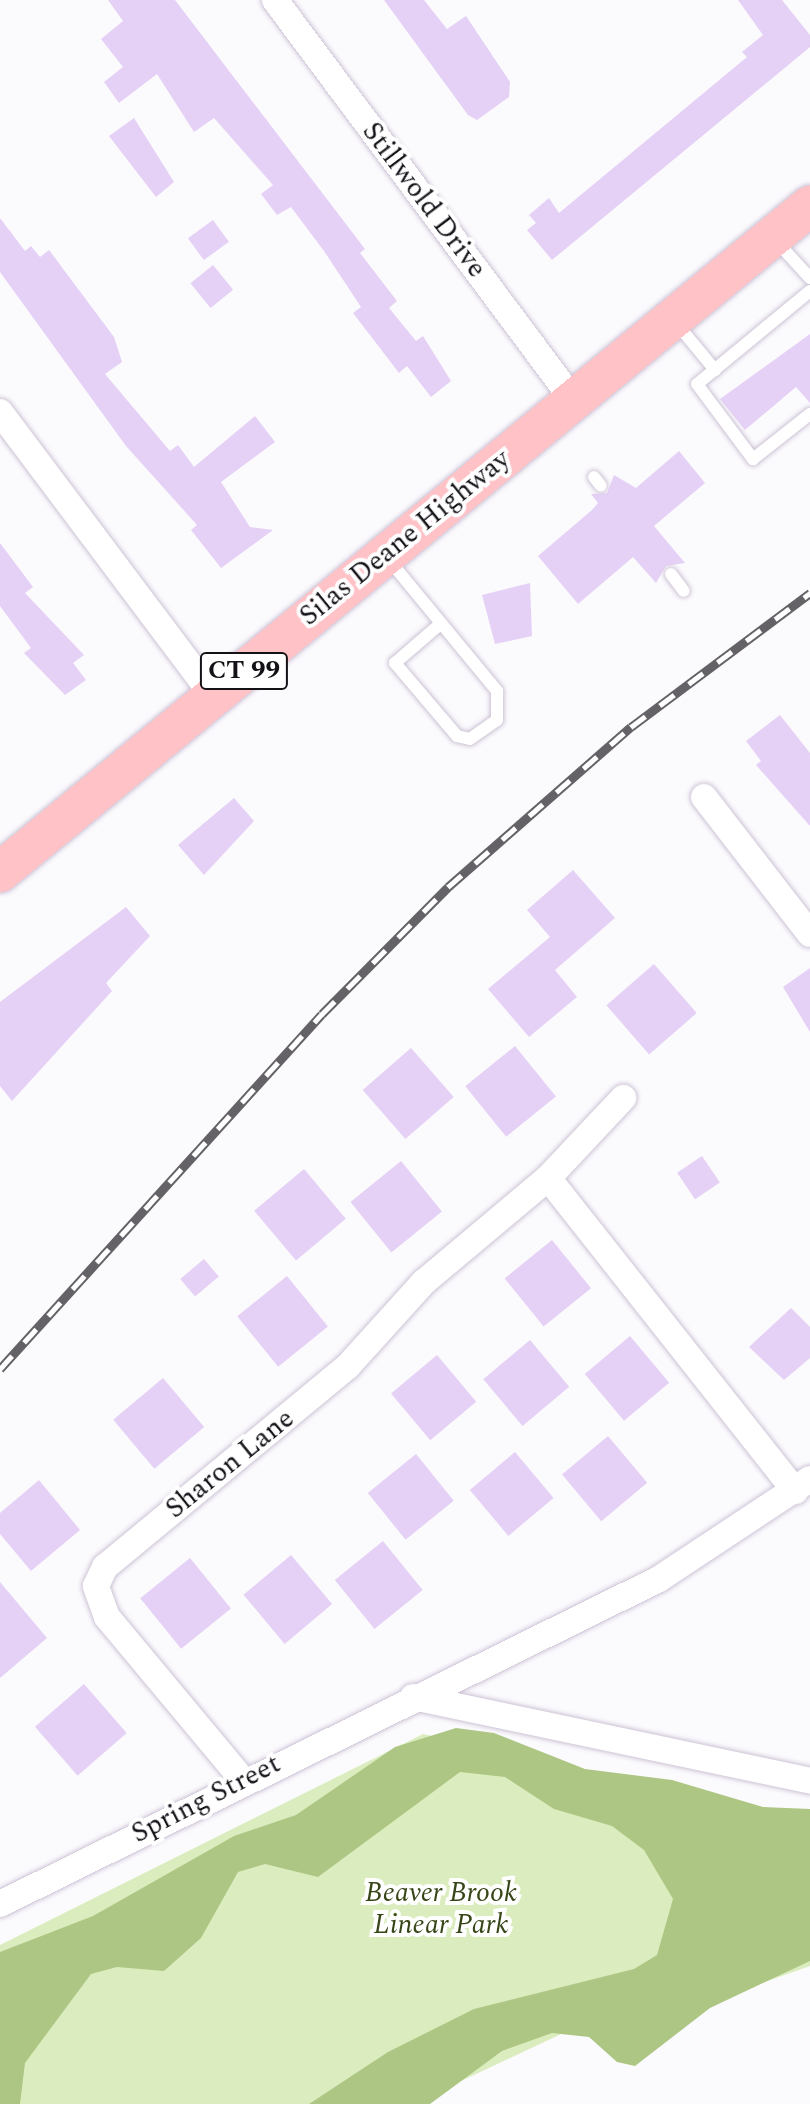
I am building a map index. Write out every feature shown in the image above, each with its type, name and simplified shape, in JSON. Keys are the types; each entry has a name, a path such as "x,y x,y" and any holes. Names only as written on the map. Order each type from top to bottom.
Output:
{"main road":[{"name":"Silas Deane Highway","path":"0,872 810,206"}],"street":[{"name":"Stillwold Drive","path":"275,0 573,400"},
{"path":"0,412 213,696"},
{"path":"704,797 810,934"},
{"name":"Sharon Lane","path":"242,1779 107,1617 96,1586 105,1567 308,1401 424,1282 548,1178 623,1098"},
{"path":"548,1178 803,1485"},
{"name":"Spring Street","path":"0,1904 242,1779 659,1579 803,1485"},
{"path":"413,1697 810,1781"}],"lane":[{"path":"773,237 810,278"},
{"path":"810,291 697,384 753,459 810,414"},
{"path":"672,319 715,370"},
{"path":"385,555 502,704 487,731 470,739 457,736 395,663 439,625"},
{"path":"671,574 684,591"}],"green space":[{"path":"456,1728 494,1733 585,1769 672,1780 763,1807 810,1809 810,1961 710,2008 635,2066 617,2062 589,2037 552,2033 502,2051 430,2104 309,2104 388,2052 474,2009 634,1969 657,1955 673,1899 644,1850 612,1826 554,1809 505,1777 460,1772 318,1877 265,1864 238,1872 201,1938 164,1971 117,1967 91,1974 25,2063 20,2104 0,2104 0,1952 93,1916 234,1836 296,1815 395,1747"},
{"name":"Beaver Brook Linear Park","path":"423,1734 810,1819 810,1966 669,2016 655,1990 412,2104 0,2104 0,1945"}],"building":[{"path":"108,0 175,0 365,249 360,253 397,301 389,308 416,341 423,336 451,381 431,397 407,366 399,373 353,313 361,307 324,251 291,207 277,215 261,194 273,185 214,118 194,132 157,74 119,103 104,82 123,67 101,39 123,21"},
{"path":"384,0 424,0 447,29 466,16 510,82 509,97 477,120 468,115"},
{"path":"738,0 782,0 810,35 810,47 552,260 527,230 536,223 529,215 549,198 559,213 747,57 742,52 763,35"},
{"path":"134,118 174,182 156,197 109,136"},
{"path":"0,218 25,251 31,246 40,257 49,250 114,337 122,362 105,374 170,451 178,445 194,467 255,416 275,442 221,482 250,527 273,530 221,568 191,530 197,525 126,446 0,272"},
{"path":"213,220 229,242 204,260 188,238"},
{"path":"213,265 233,290 211,308 190,283"},
{"path":"810,334 810,403 796,387 745,430 720,399"},
{"path":"679,451 705,483 654,526 685,563 666,566 656,583 633,557 578,604 538,556 592,510 598,503 591,494 607,493 614,475 636,488"},
{"path":"0,543 33,587 25,593 84,655 73,663 86,680 65,695 24,653 31,648 0,606"},
{"path":"530,583 532,636 495,644 482,595"},
{"path":"780,715 810,753 810,826 756,765 761,761 746,741"},
{"path":"234,798 254,821 204,875 178,845"},
{"path":"573,870 615,918 555,970 577,997 529,1037 488,989 550,937 527,910"},
{"path":"126,907 150,936 106,983 112,991 12,1101 0,1086 0,1002"},
{"path":"654,964 697,1013 649,1054 606,1005"},
{"path":"810,968 810,1032 783,987"},
{"path":"515,1046 556,1097 506,1137 465,1086"},
{"path":"411,1048 454,1097 405,1139 363,1090"},
{"path":"702,1156 720,1183 695,1199 677,1173"},
{"path":"401,1161 442,1212 391,1252 350,1202"},
{"path":"304,1169 346,1219 296,1261 254,1211"},
{"path":"552,1240 591,1288 544,1327 505,1278"},
{"path":"204,1259 219,1277 195,1297 180,1279"},
{"path":"287,1276 328,1327 278,1367 237,1316"},
{"path":"791,1308 810,1327 810,1358 784,1380 749,1347"},
{"path":"630,1336 669,1383 624,1421 585,1374"},
{"path":"530,1340 569,1387 522,1426 483,1379"},
{"path":"437,1355 476,1402 430,1440 391,1394"},
{"path":"163,1378 204,1427 154,1469 113,1420"},
{"path":"608,1436 647,1483 601,1521 562,1475"},
{"path":"515,1452 554,1498 508,1536 470,1490"},
{"path":"416,1454 454,1501 406,1540 368,1493"},
{"path":"39,1480 80,1530 31,1571 0,1534 0,1513"},
{"path":"383,1541 423,1590 374,1629 335,1580"},
{"path":"291,1555 332,1604 285,1644 244,1595"},
{"path":"190,1558 231,1609 181,1649 140,1598"},
{"path":"0,1582 47,1638 0,1678"},
{"path":"84,1684 127,1733 78,1776 35,1727"}],"railway":[{"path":"0,1369 322,1014 448,887 631,727 810,593"}]}
